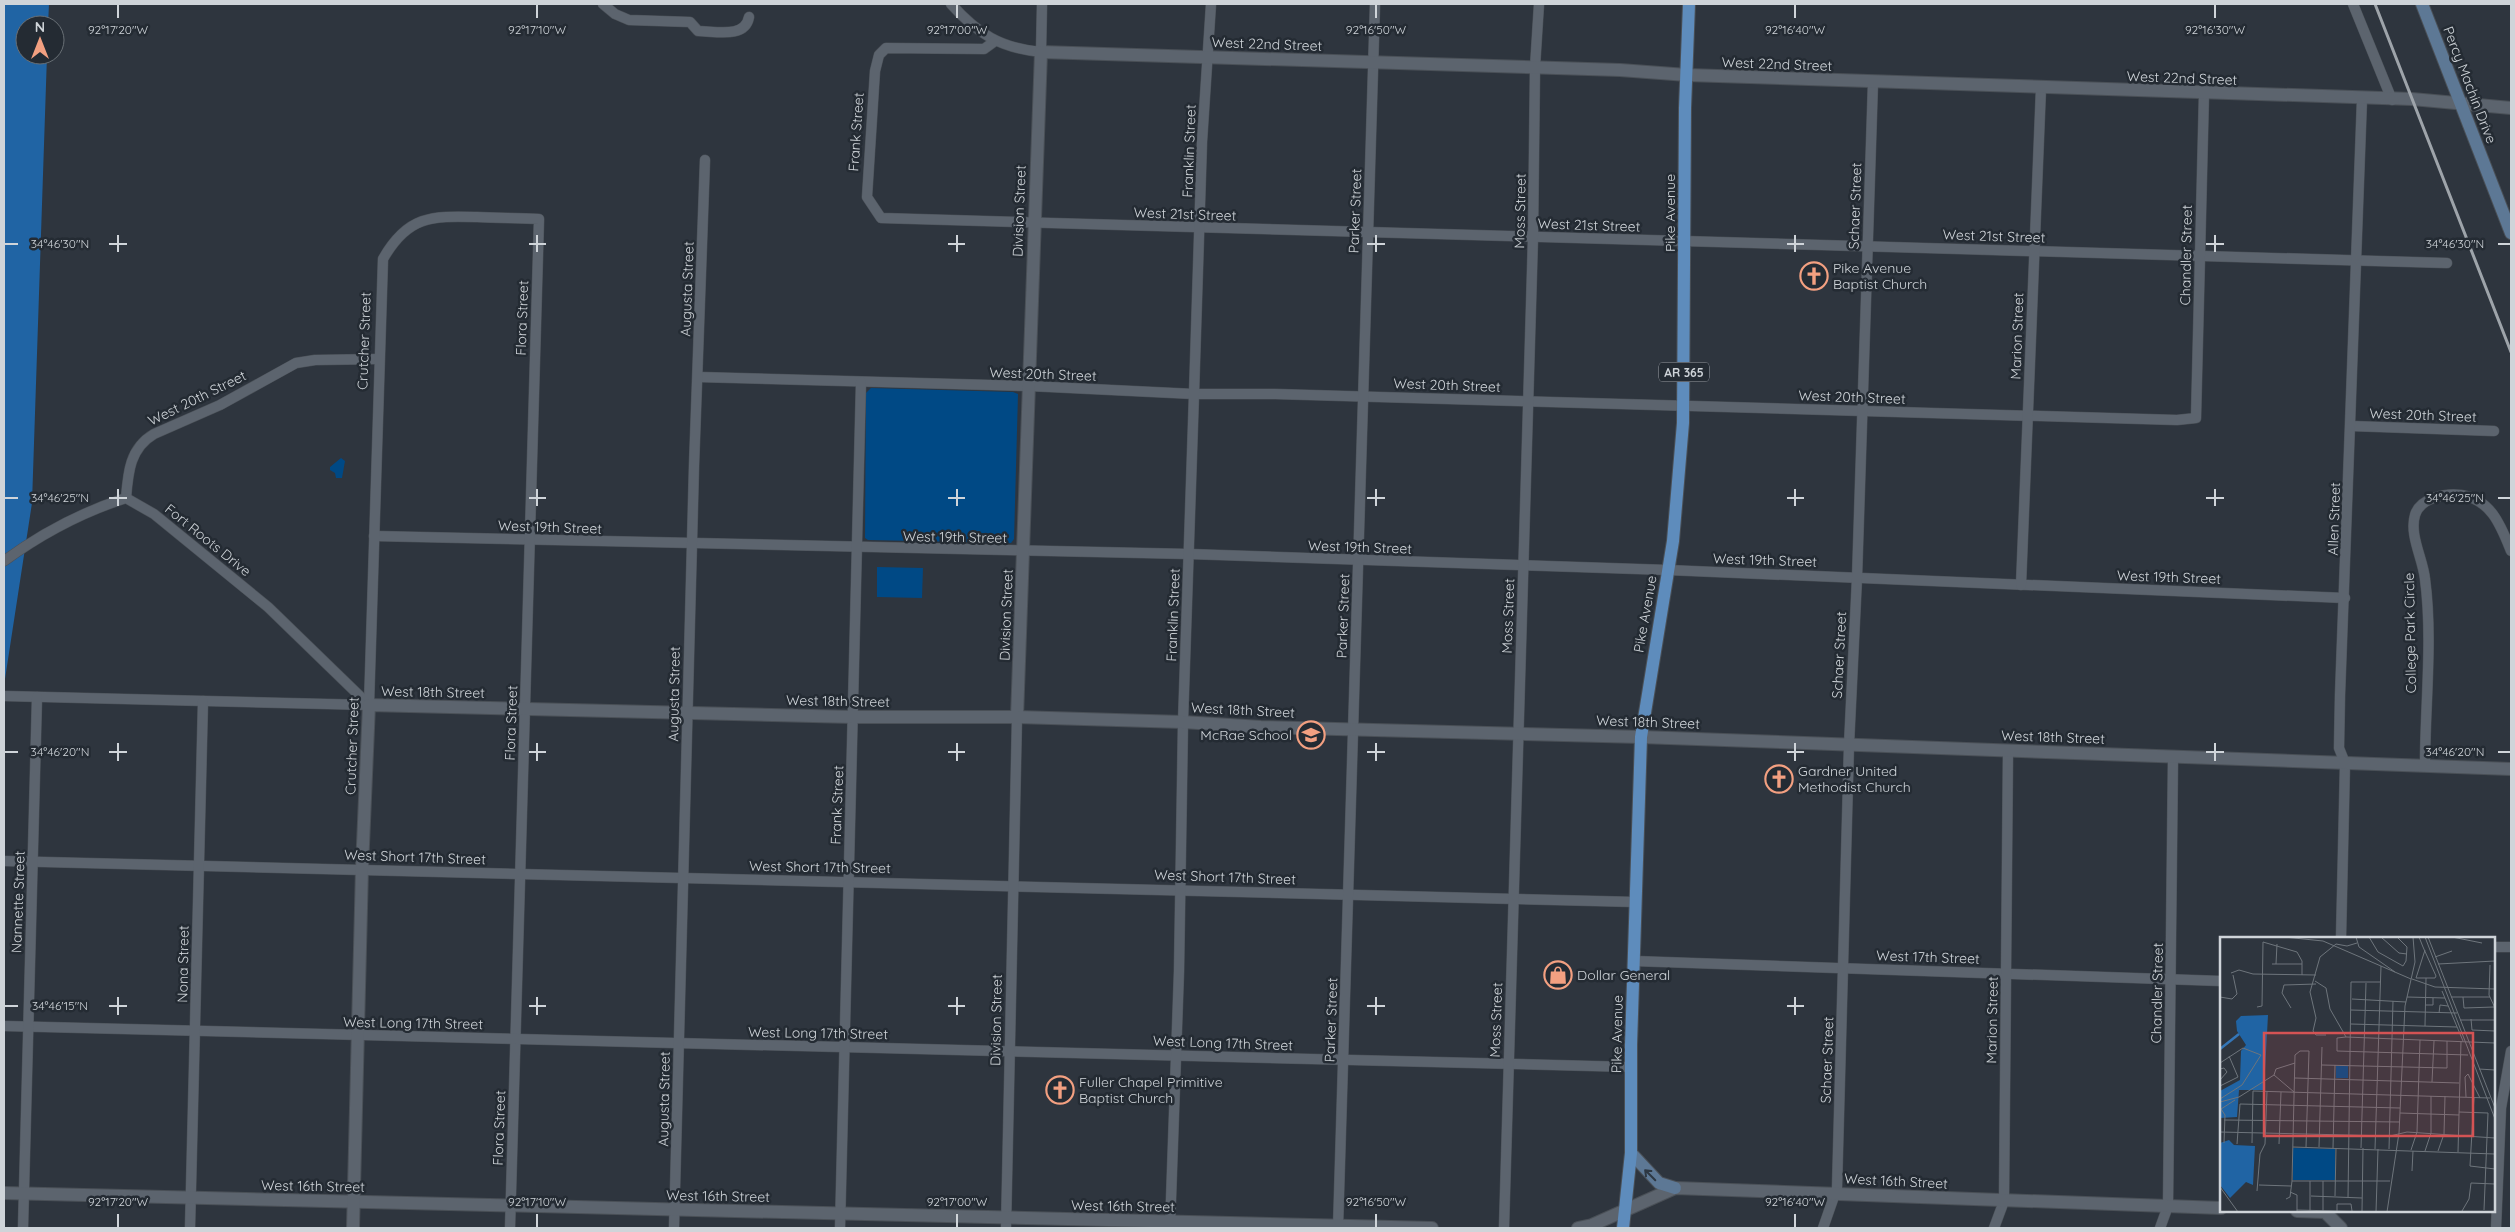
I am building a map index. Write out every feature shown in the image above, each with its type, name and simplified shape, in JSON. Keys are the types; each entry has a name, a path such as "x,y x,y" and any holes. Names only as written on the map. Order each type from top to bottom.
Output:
{"main road":[{"name":"Pike Avenue","path":"1623,1228 1631,1153 1631,1067 1642,737 1668,570 1679,481 1683,406 1689,4"},
{"name":"Percy Machin Drive","path":"2422,4 2511,232"},
{"path":"1631,1153 1658,1183 1675,1188"}],"street":[{"path":"603,4 615,14 629,20 690,22 698,31 738,32 745,26 749,17"},
{"path":"951,4 967,21 994,41 1022,50 1041,52"},
{"name":"Division Street","path":"1006,1223 1017,717 1042,4"},
{"name":"Franklin Street","path":"1170,1225 1176,1055 1183,722 1194,394 1211,4"},
{"name":"Parker Street","path":"1338,1227 1375,4"},
{"name":"Moss Street","path":"1504,1228 1533,237 1535,67 1540,4"},
{"path":"2353,4 2392,100"},
{"name":"Frank Street","path":"881,218 867,197 875,71 879,55 886,48 984,50 994,41"},
{"name":"West 22nd Street","path":"1041,52 1620,70 1687,75 2460,102 2511,108"},
{"name":"Schaer Street","path":"1823,1228 1835,1194 1873,82"},
{"name":"Marion Street","path":"2021,585 2041,88"},
{"name":"Chandler Street","path":"2196,418 2204,93"},
{"name":"Allen Street","path":"2341,937 2345,763 2339,748 2362,99"},
{"name":"Augusta Street","path":"674,1228 692,545 705,160"},
{"name":"Flora Street","path":"382,264 392,244 404,231 421,221 439,216 539,219 510,1228"},
{"name":"West 21st Street","path":"881,218 2447,263"},
{"name":"Crutcher Street","path":"353,1228 362,868 369,705 382,264"},
{"name":"West 20th Street","path":"126,498 130,465 134,454 144,440 154,434 220,406 296,363 315,360 379,359"},
{"name":"West 20th Street","path":"698,377 1028,386 1194,394 1363,396 2177,420 2196,418"},
{"name":"Frank Street","path":"840,1228 861,382"},
{"name":"West 20th Street","path":"2351,426 2494,431"},
{"name":"College Park Circle","path":"2425,766 2426,588 2413,527 2415,515 2424,504 2437,497 2455,495 2470,497 2488,507 2499,523 2511,551"},
{"path":"4,561 26,545 71,520 97,507 126,498"},
{"name":"Fort Roots Drive","path":"126,498 154,514 268,607 369,705"},
{"name":"West 19th Street","path":"374,536 692,545 1189,554 1668,570 2345,598"},
{"name":"West 18th Street","path":"4,696 853,717 1017,717 1353,730 1642,737 2511,769"},
{"name":"Nannette Street","path":"23,1228 37,697"},
{"name":"Nona Street","path":"190,1228 203,701"},
{"name":"Marion Street","path":"1994,1228 2004,1201 2008,750"},
{"name":"Chandler Street","path":"2160,1228 2168,1206 2173,757"},
{"name":"West Short 17th Street","path":"4,860 1636,902"},
{"path":"2495,947 2511,947"},
{"name":"West 17th Street","path":"1634,961 2220,981"},
{"name":"West Long 17th Street","path":"4,1026 1631,1067"},
{"path":"2496,1228 2501,1108 2511,1051"},
{"name":"West 16th Street","path":"1578,1228 1592,1225 1675,1188 2220,1208"},
{"name":"West 16th Street","path":"4,1193 675,1209 840,1214 1006,1223 1432,1228"},
{"path":"2325,1212 2334,1223"}],"shaded area":[{"path":"4,4 49,4 48,15 15,15 15,65 47,65 32,503 5,679"},
{"path":"871,388 1013,392 1018,394 1014,539 1011,543 868,540 865,538 866,393"},
{"path":"341,458 345,461 342,478 336,478 335,473 330,470 330,467"},
{"path":"877,567 923,568 922,598 877,597"}],"railway":[{"path":"2375,4 2511,352"}],"place":[{"name":"Pike Avenue Baptist Church","path":"1814,276"},
{"name":"McRae School","path":"1311,735"},
{"name":"Gardner United Methodist Church","path":"1779,779"},
{"name":"Dollar General","path":"1558,975"},
{"name":"Fuller Chapel Primitive Baptist Church","path":"1060,1090"}]}
